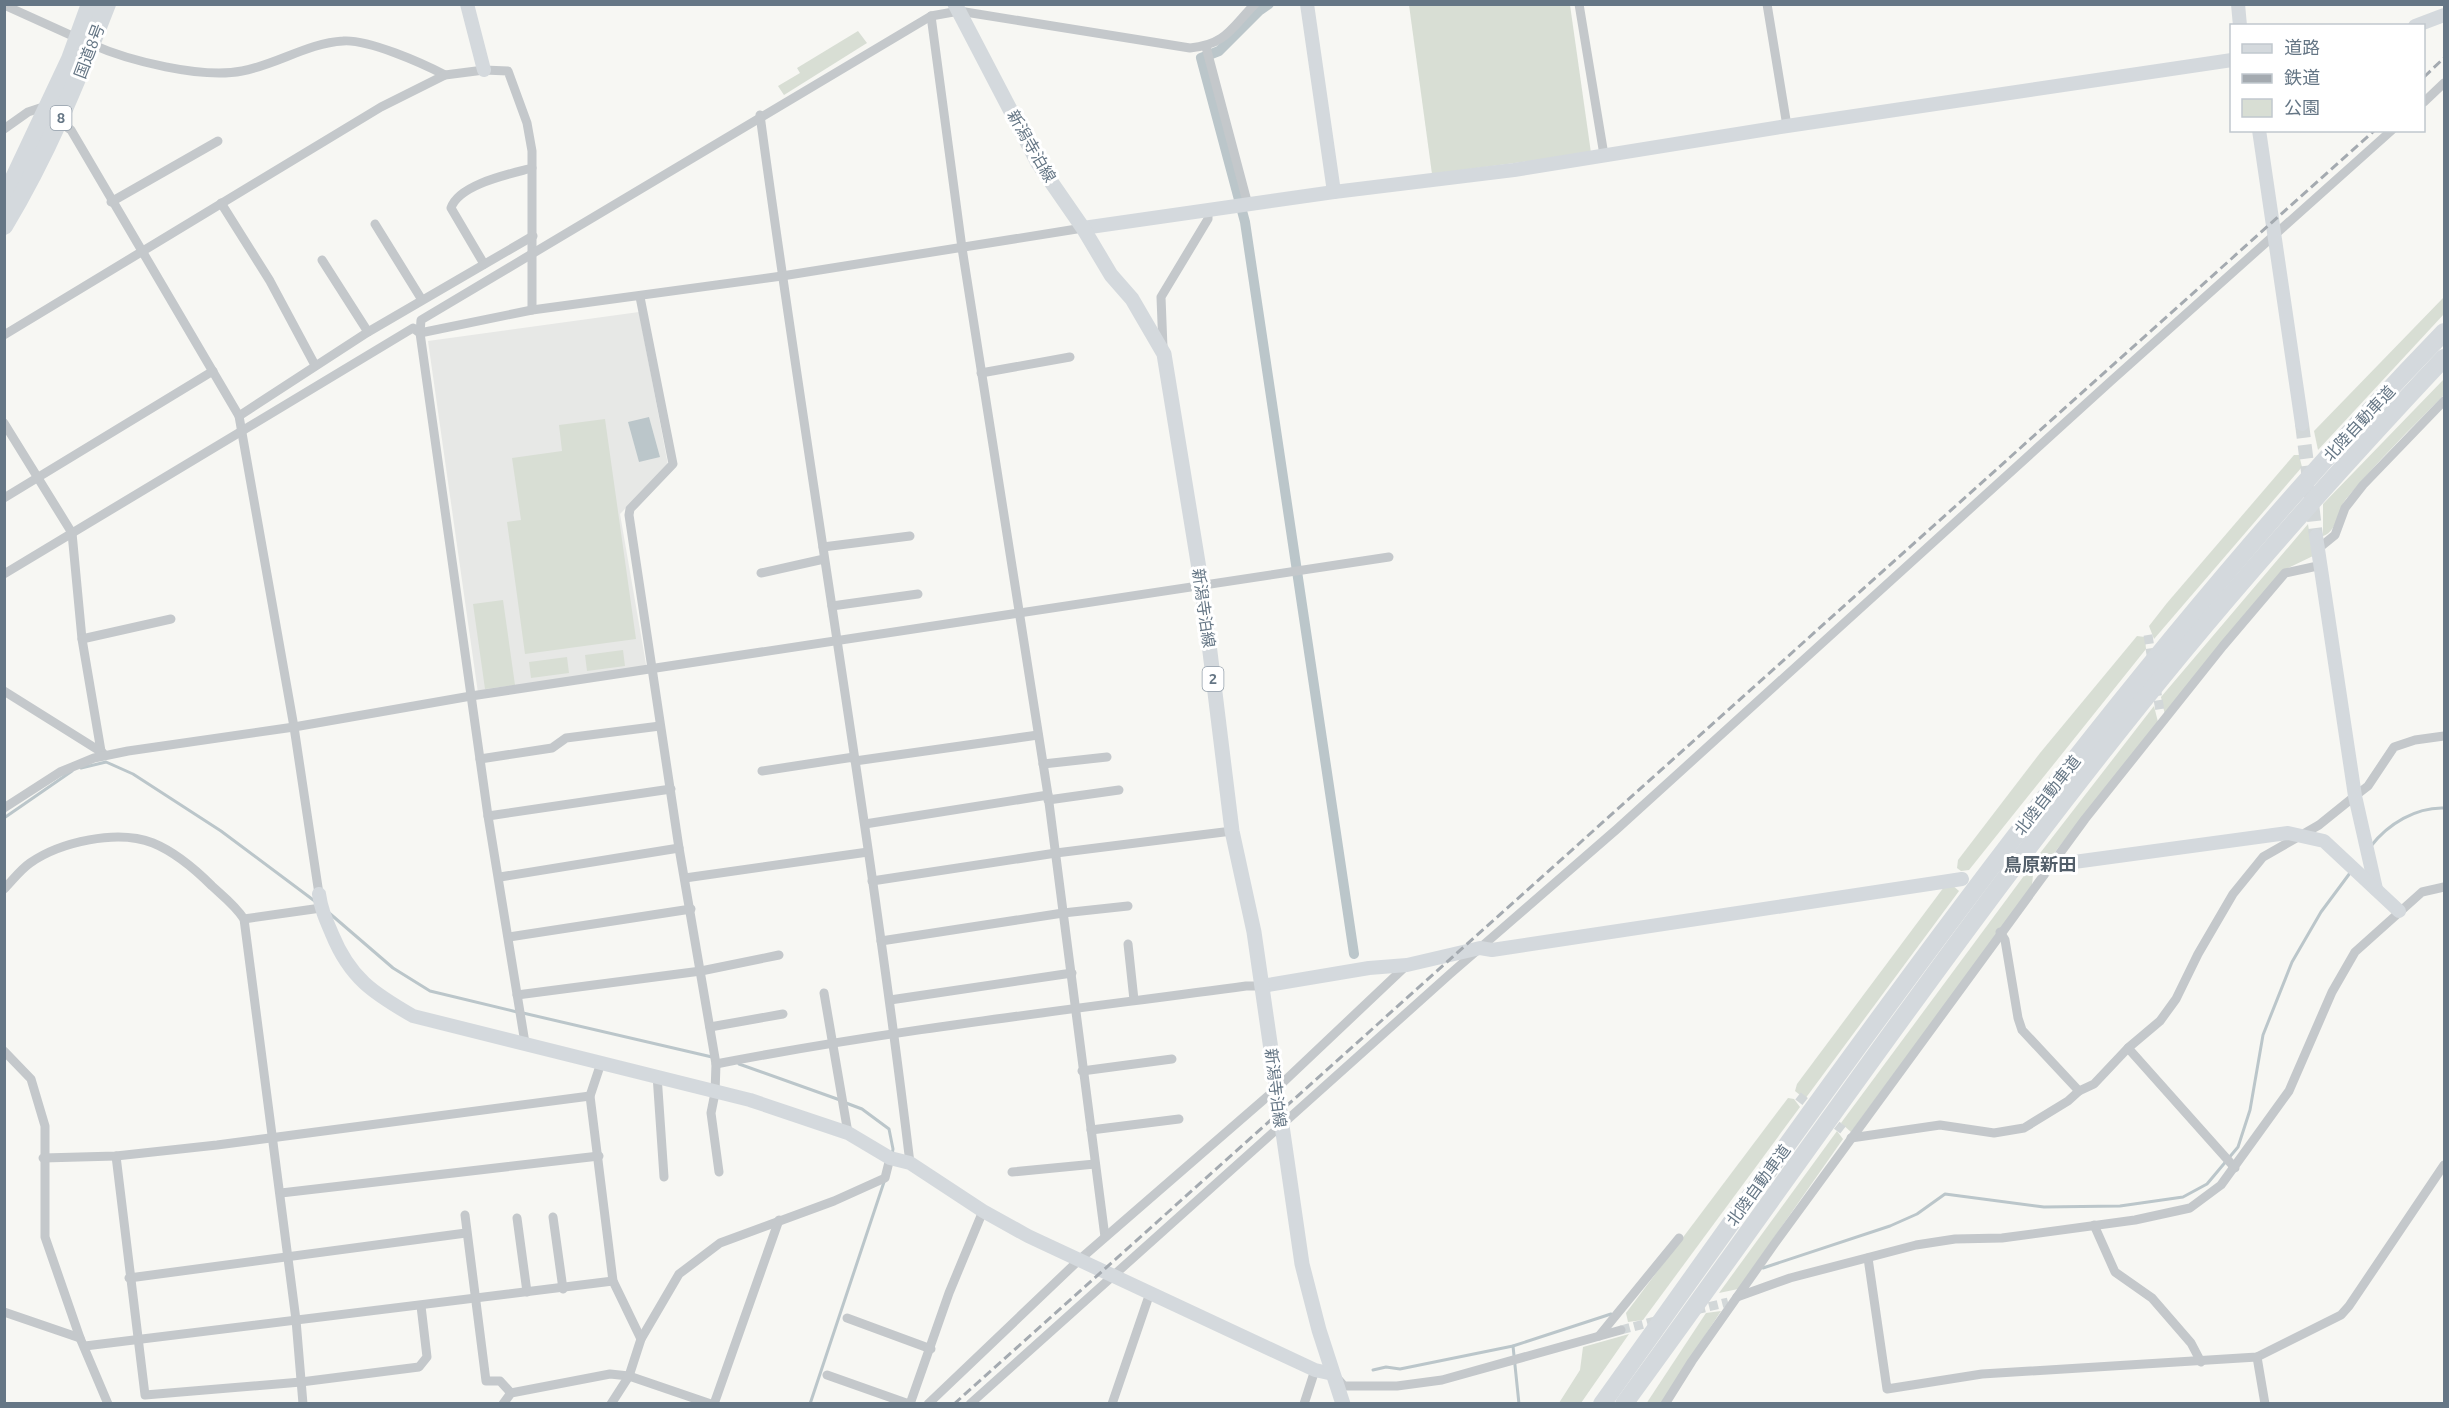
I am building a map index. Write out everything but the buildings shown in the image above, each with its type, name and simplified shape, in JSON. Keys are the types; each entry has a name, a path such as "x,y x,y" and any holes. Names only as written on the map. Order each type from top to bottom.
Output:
{"highway":[{"name":"国道8号","path":"84,41 90,4"},
{"name":"国道8号","path":"4,226 30,184 53,116 84,41 107,4"},
{"name":"国道8号","path":"4,199 53,116"},
{"name":"北陸自動車道","path":"1602,1404 1923,958 2059,779 2227,572 2300,487 2445,332"},
{"name":"北陸自動車道","path":"1624,1404 1875,1055 2121,729 2258,564 2445,358"}],"main road":[{"name":"新潟寺泊線","path":"957,8 1038,163 1083,228 1111,275 1132,299 1164,354 1202,587 1232,831 1262,986 1302,1264 1343,1404"}],"street":[{"path":"467,4 484,70"},
{"path":"525,1043 500,877 488,816 420,333 421,320 760,115 931,16 957,8 1190,48 1206,47 1223,39 1255,4"},
{"path":"1307,4 1334,192"},
{"path":"1579,4 1604,155"},
{"path":"1767,4 1786,126"},
{"path":"2238,4 2240,24"},
{"path":"4,5 84,41 152,64 213,72 242,71 344,40 394,51 446,75"},
{"path":"2420,24 2445,15"},
{"path":"931,16 962,248 1056,853 1082,1071 1105,1236"},
{"path":"1206,47 1248,205"},
{"path":"4,574 412,328 420,333 532,310 640,297 1083,228 1334,192 1514,170 1786,126 2230,60"},
{"path":"4,335 381,107 446,75 484,70 508,71 527,123 532,168 532,310"},
{"path":"2425,101 2445,83"},
{"path":"4,129 34,108 53,116 71,130 111,202 239,416 294,727 320,901 348,967 377,995 413,1016 750,1100 848,1133 890,1158 910,1163 983,1211 1079,1260 1316,1370 1334,1374 1344,1386 1362,1388 1442,1380 1621,1330"},
{"path":"760,115 824,560 865,824 910,1163"},
{"path":"2259,132 2302,424"},
{"path":"970,1404 1480,948 1617,829 2390,132"},
{"path":"111,202 218,141"},
{"path":"484,264 451,208 453,201 483,182 532,168"},
{"path":"221,203 270,281 315,365"},
{"path":"1164,354 1161,297 1208,219 1208,211"},
{"path":"375,224 422,300"},
{"path":"239,416 368,332 533,236"},
{"path":"322,260 368,332"},
{"path":"640,297 673,464 630,508 629,515 679,848 716,1064 715,1093 711,1113 719,1172"},
{"path":"981,373 1070,357"},
{"path":"4,498 213,371"},
{"path":"2376,890 2355,796 2318,542 2335,535 2345,508 2363,485 2444,402"},
{"path":"4,423 72,532 82,639 104,753"},
{"path":"823,547 910,536"},
{"path":"6,803 60,772 104,753 294,727 471,696 1389,557"},
{"path":"761,573 824,560"},
{"path":"1665,1404 1692,1361 1851,1138 2085,819 2223,646 2286,573 2322,565"},
{"path":"832,606 918,594"},
{"path":"82,639 171,619"},
{"path":"4,691 104,753"},
{"path":"480,759 552,747 566,738 660,726"},
{"path":"762,771 1038,735"},
{"path":"1851,1138 1940,1125 1994,1133 2024,1128 2068,1101 2079,1091 2094,1084 2128,1048 2160,1021 2176,999 2198,954 2248,872 2263,857 2300,836 2368,786 2394,747 2415,740 2445,736"},
{"path":"1043,764 1107,757"},
{"path":"488,816 671,789"},
{"path":"865,824 1119,789"},
{"path":"872,882 1056,853 1232,831"},
{"path":"2036,864 2052,865 2288,833 2324,841 2399,912"},
{"path":"4,890 28,864 58,847 97,839 134,839 153,843 177,856 237,907 244,918 271,1137 281,1193 303,1404"},
{"path":"500,877 679,848"},
{"path":"685,879 868,852"},
{"path":"716,1064 894,1034 1074,1008 1246,986 1262,986 1369,968 1407,965 1480,948 1492,950 1962,879"},
{"path":"1728,1302 1790,1278 1916,1245 1955,1239 2002,1238 2190,1209 2221,1185 2289,1091 2332,992 2355,952 2422,892 2445,887"},
{"path":"244,918 320,901"},
{"path":"881,941 1063,913 1128,906"},
{"path":"509,938 691,909"},
{"path":"2000,932 2005,940 2022,1030 2079,1091"},
{"path":"1128,944 1134,1000"},
{"path":"517,995 701,971 779,955"},
{"path":"928,1404 1105,1236 1276,1089 1407,965"},
{"path":"890,1000 1072,973"},
{"path":"824,993 848,1133"},
{"path":"710,1027 783,1014"},
{"path":"2128,1048 2235,1168"},
{"path":"4,1051 31,1079 45,1126 43,1158 45,1237 108,1404"},
{"path":"1082,1071 1172,1059"},
{"path":"601,1063 590,1096 613,1281 641,1339"},
{"path":"657,1075 664,1177"},
{"path":"43,1158 116,1156 439,1118 590,1096"},
{"path":"1091,1130 1179,1119"},
{"path":"1843,1130 1851,1138"},
{"path":"116,1156 145,1395 301,1382 419,1367 427,1357 421,1306"},
{"path":"281,1193 599,1156"},
{"path":"611,1404 629,1376 641,1339 679,1274 720,1243 834,1201 885,1178 890,1158"},
{"path":"1012,1172 1095,1164"},
{"path":"1868,1258 1887,1389 1982,1374 2257,1357 2341,1315 2445,1165"},
{"path":"827,1375 910,1404 949,1293 983,1211"},
{"path":"465,1215 486,1381 500,1381 511,1393"},
{"path":"553,1217 563,1289"},
{"path":"517,1218 527,1292"},
{"path":"503,1404 511,1393 610,1374 629,1376 713,1404 779,1220"},
{"path":"2094,1225 2115,1272 2152,1298 2191,1343 2201,1362"},
{"path":"129,1278 466,1233"},
{"path":"1599,1336 1679,1239"},
{"path":"4,1312 83,1342 421,1306 613,1281"},
{"path":"1112,1404 1150,1293"},
{"path":"847,1318 931,1349"},
{"path":"2257,1357 2265,1404"},
{"path":"1304,1404 1316,1370"}],"shaded area":[{"path":"639,312 668,465 620,514 647,670 478,693 428,341"},
{"path":"649,417 660,457 639,462 628,422"}],"green space":[{"path":"1409,5 1570,5 1591,153 1432,174"},
{"path":"858,31 867,43 784,95 778,86 800,73 797,68"},
{"path":"2444,297 2444,314 2318,450 2314,431"},
{"path":"2444,379 2444,395 2358,485 2343,504 2332,530 2323,536 2323,504"},
{"path":"605,419 636,639 525,654 507,522 521,520 512,458 562,451 559,425"},
{"path":"2294,455 2299,455 2302,467 2154,639 2149,626"},
{"path":"2308,524 2313,556 2284,570 2165,715 2161,697"},
{"path":"503,600 515,685 485,689 473,604"},
{"path":"2137,636 2145,637 2146,649 1969,870 1961,871 1957,868 1958,860 2040,753"},
{"path":"623,650 625,666 587,671 585,655"},
{"path":"567,657 569,673 531,678 529,662"},
{"path":"2154,706 2158,722 2051,857 2034,861"},
{"path":"2029,869 2033,875 2032,886 1851,1132 1841,1123"},
{"path":"1952,885 1959,891 1805,1099 1795,1091 1797,1084 1944,887"},
{"path":"1788,1098 1794,1099 1800,1107 1643,1320 1628,1322 1626,1313"},
{"path":"1837,1131 1843,1139 1738,1289 1719,1293"},
{"path":"1721,1311 1661,1403 1646,1404 1706,1313"},
{"path":"1629,1334 1581,1403 1559,1403 1580,1370 1583,1347"}],"waterway":[{"path":"1269,4 1219,51 1201,58 1245,222 1354,954"},
{"path":"81,768 106,762 133,774 221,831 316,902"},
{"path":"4,818 72,771"},
{"path":"2371,846 2403,818 2423,810 2444,808"},
{"path":"1763,1268 1890,1226 1917,1214 1945,1194 2044,1207 2120,1206 2183,1197 2207,1184 2238,1147 2250,1110 2263,1035 2292,962 2321,912 2350,873"},
{"path":"328,912 393,968 430,991 517,1012"},
{"path":"523,1013 712,1057"},
{"path":"739,1064 840,1100"},
{"path":"846,1103 862,1109 889,1129 892,1155"},
{"path":"810,1404 884,1182"},
{"path":"1373,1370 1386,1367 1400,1369 1513,1346 1611,1314"},
{"path":"1513,1346 1519,1404"}],"tunnel":[{"path":"2302,424 2316,536"},
{"path":"2148,635 2152,661"},
{"path":"2156,687 2160,711"},
{"path":"1798,1096 1815,1109"},
{"path":"1826,1117 1843,1130"},
{"path":"1696,1310 1728,1302"},
{"path":"1621,1330 1659,1320"}],"railway":[{"path":"2425,76 2444,58"},
{"path":"954,1404 2373,132"}],"district":[{"name":"鳥原新田","path":"2040,865"}]}
